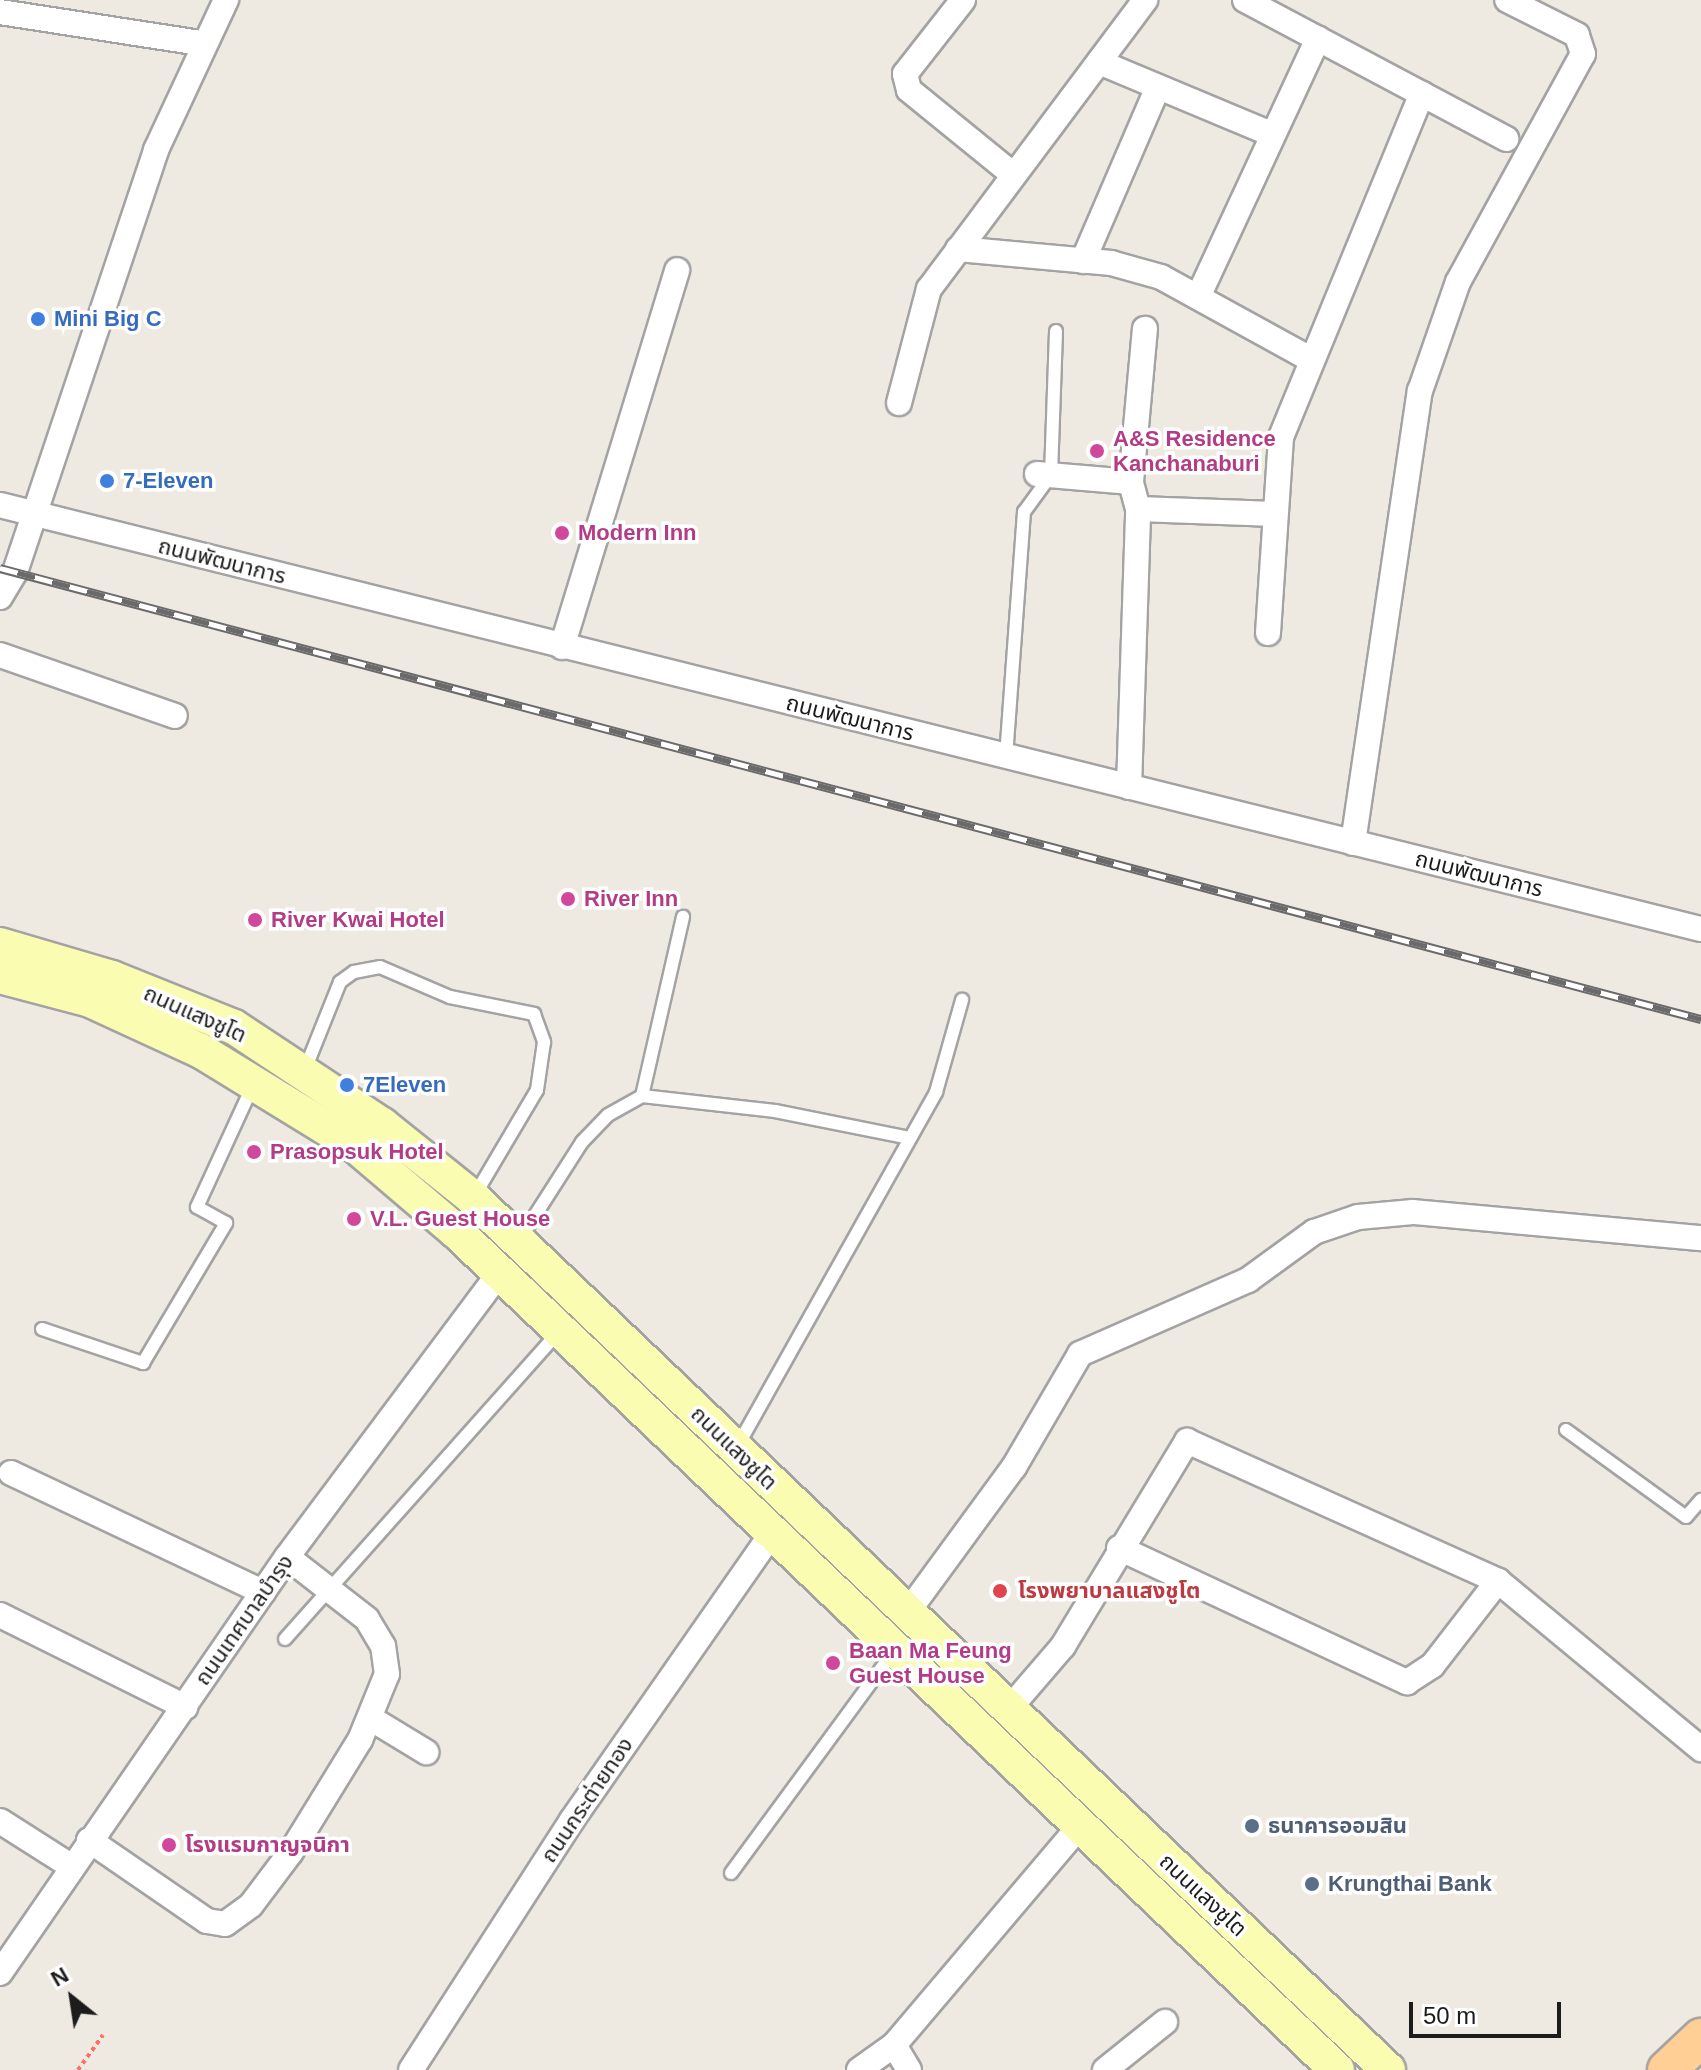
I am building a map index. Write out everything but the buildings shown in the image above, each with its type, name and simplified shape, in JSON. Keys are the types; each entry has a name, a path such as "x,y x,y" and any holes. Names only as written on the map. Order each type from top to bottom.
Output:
{"main road":[{"name":"ถนนแสงชูโต","path":"0,945 112,978 234,1027 356,1146 499,1274 1337,2070"},
{"name":"ถนนแสงชูโต","path":"0,976 90,1000 255,1080 295,1085 473,1198 1388,2070"},
{"path":"1667,2070 1701,2038"}],"street":[{"path":"0,597 35,514 156,150 201,43 226,0"},
{"path":"963,0 905,74 909,90 1011,173"},
{"path":"899,403 929,289 1011,173 1145,0"},
{"path":"1245,0 1506,139"},
{"path":"1353,843 1420,391 1458,282 1583,54 1577,35 1507,0"},
{"path":"0,12 201,43"},
{"path":"1198,297 1271,134 1318,39"},
{"path":"1099,62 1271,134"},
{"path":"1083,261 1158,87"},
{"path":"1268,633 1281,437 1422,94"},
{"path":"958,249 1083,261 1161,277 1312,360"},
{"path":"562,647 677,270"},
{"path":"1129,787 1138,509 1131,482 1145,329"},
{"path":"1044,475 1131,482"},
{"name":"ถนนพัฒนาการ","path":"0,505 1701,929"},
{"path":"1138,509 1275,514"},
{"path":"0,655 175,716"},
{"path":"907,1613 1014,1467 1080,1354 1248,1280 1314,1232 1358,1217 1413,1212 1701,1238"},
{"name":"ถนนเทศบาลบำรุง","path":"0,1973 287,1557 499,1274"},
{"path":"1008,1710 1063,1646 1119,1548 1187,1441 1498,1581 1701,1749"},
{"path":"11,1473 263,1592"},
{"name":"ถนนกระต่ายทอง","path":"411,2070 572,1820 771,1535"},
{"path":"1119,1548 1407,1682 1432,1666 1498,1581"},
{"path":"89,1840 207,1921 233,1922 291,1852 383,1692 386,1656 367,1619 333,1589 287,1557"},
{"path":"0,1615 185,1707"},
{"path":"370,1718 426,1752"},
{"path":"0,1821 71,1866"},
{"path":"859,2070 894,2045 1080,1826"},
{"path":"1105,2070 1165,2022"},
{"path":"894,2045 909,2070"}],"lane":[{"path":"1006,757 1024,512 1044,475 1056,331"},
{"path":"642,1096 683,917"},
{"path":"295,1085 340,982 354,972 380,967 450,997 534,1014 543,1021 544,1042 537,1090 473,1198"},
{"path":"735,1449 942,1077 962,1000"},
{"path":"42,1329 143,1363 226,1223 197,1207 255,1080"},
{"path":"518,1242 582,1142 608,1115 642,1096 775,1111 910,1138"},
{"path":"285,1639 333,1589 559,1331"},
{"path":"1566,1430 1686,1517 1701,1500"},
{"path":"731,1873 894,1651"}],"path":[{"path":"78,2070 103,2035"}],"railway":[{"path":"0,568 1701,1019"}],"place":[{"name":"Mini Big C","path":"38,319"},
{"name":"A&S Residence Kanchanaburi","path":"1097,451"},
{"name":"7-Eleven","path":"107,481"},
{"name":"Modern Inn","path":"562,533"},
{"name":"River Inn","path":"568,899"},
{"name":"River Kwai Hotel","path":"255,920"},
{"name":"7Eleven","path":"347,1085"},
{"name":"Prasopsuk Hotel","path":"254,1152"},
{"name":"V.L. Guest House","path":"354,1219"},
{"name":"โรงพยาบาลแสงชูโต","path":"1000,1591"},
{"name":"Baan Ma Feung Guest House","path":"833,1663"},
{"name":"ธนาคารออมสิน","path":"1252,1826"},
{"name":"โรงแรมกาญจนิกา","path":"169,1845"},
{"name":"Krungthai Bank","path":"1312,1884"}]}
